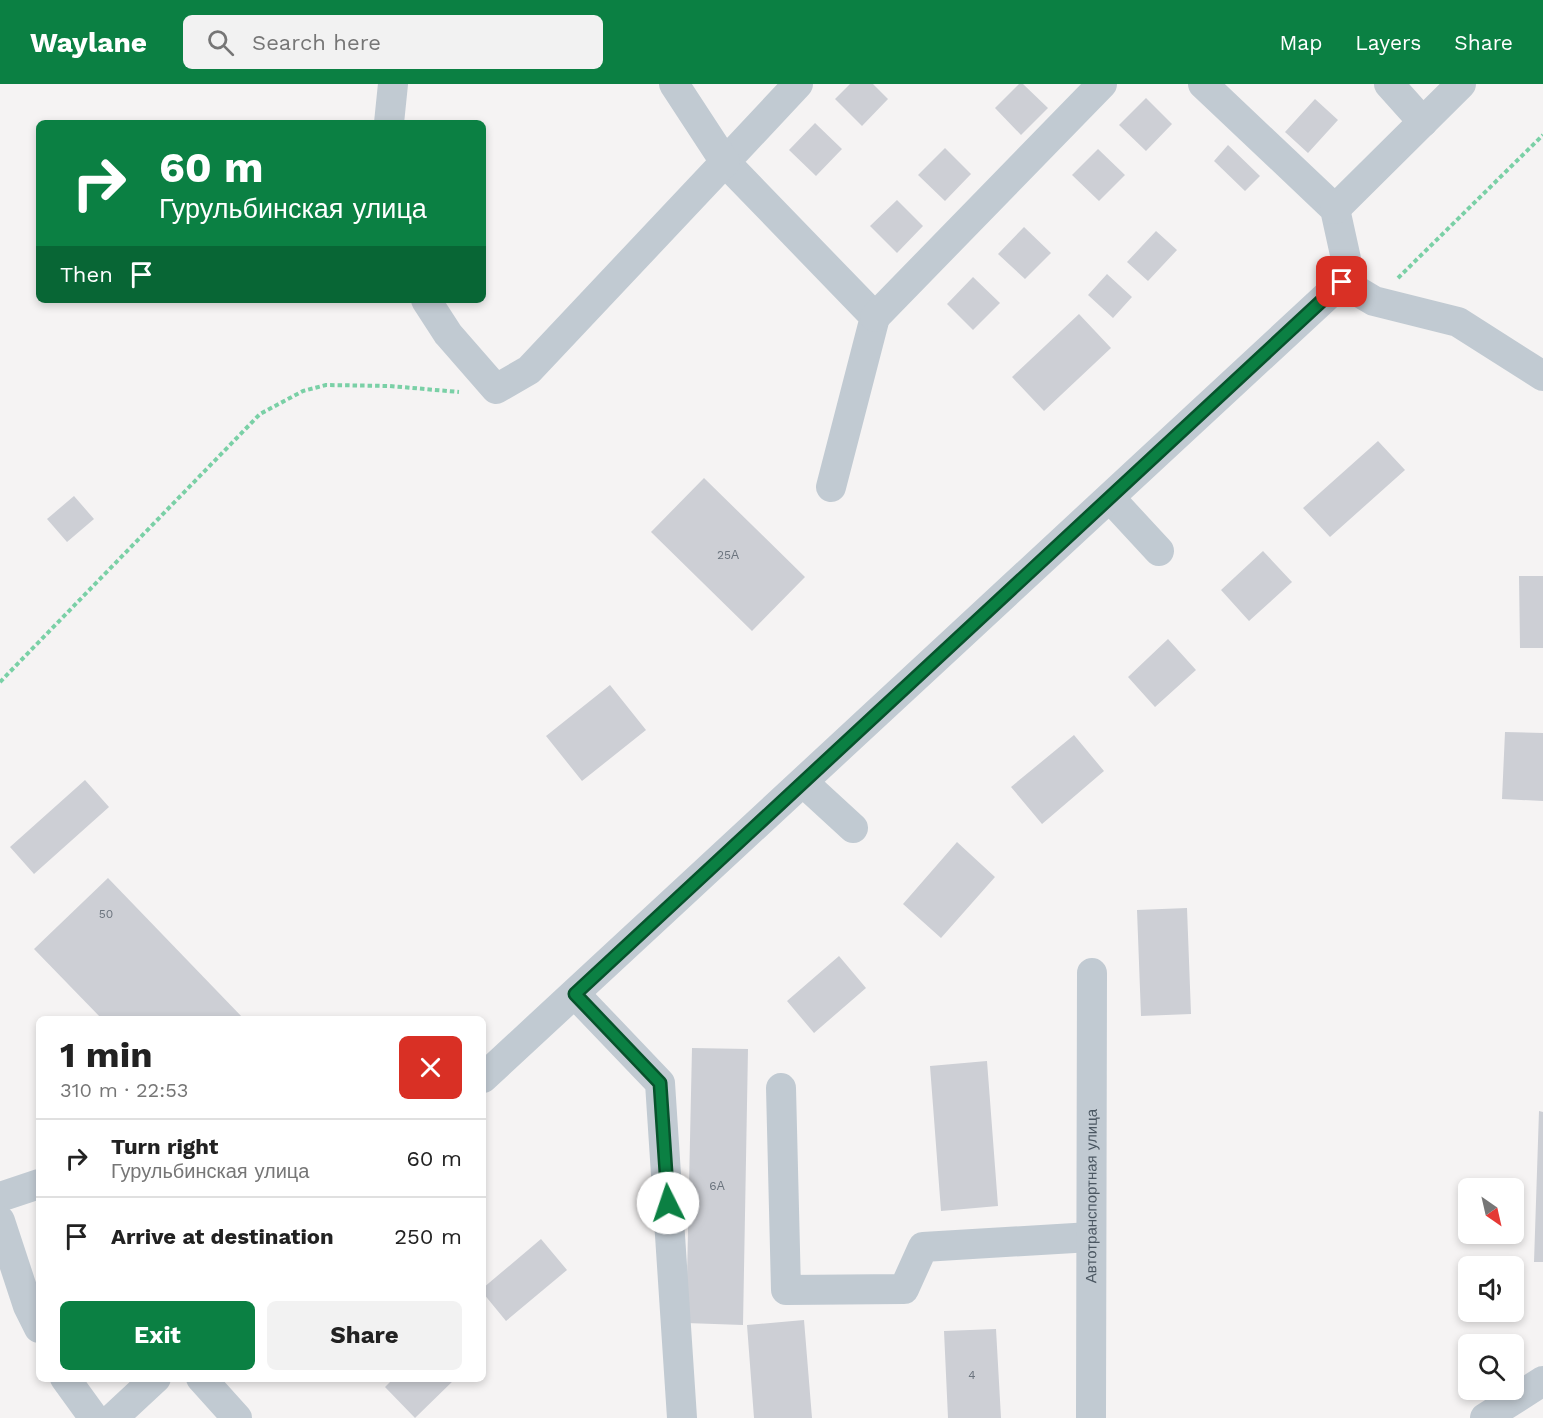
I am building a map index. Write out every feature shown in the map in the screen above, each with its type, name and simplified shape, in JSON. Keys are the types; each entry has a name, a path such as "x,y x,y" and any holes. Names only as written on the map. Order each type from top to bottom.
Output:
{"street":[{"path":"389,120 393,84"},
{"path":"674,84 725,162 875,317"},
{"path":"428,303 448,334 496,389 529,370 798,84"},
{"path":"831,487 875,317 1102,84"},
{"path":"486,1075 1342,282 1346,259 1335,210 1203,84"},
{"path":"1389,84 1424,122"},
{"path":"1335,210 1461,84"},
{"path":"1342,282 1374,301 1458,322 1543,376"},
{"path":"1110,498 1159,551"},
{"path":"804,783 853,828"},
{"name":"Автотранспортная улица","path":"1091,1418 1092,973"},
{"path":"575,994 660,1083 682,1418"},
{"path":"781,1089 786,1290 904,1289 923,1247 1091,1237"},
{"path":"0,1197 36,1185"},
{"path":"0,1221 28,1306 36,1322"},
{"path":"1485,1418 1543,1381"},
{"path":"68,1382 94,1418"},
{"path":"113,1418 152,1382"},
{"path":"205,1382 237,1418"}],"path":[{"path":"1374,301 1543,135"},
{"path":"0,682 260,414 303,391 326,385 390,386 452,393 496,389"}],"building":[{"path":"850,84 873,84 888,99 862,126 835,99"},
{"path":"1019,84 1023,84 1048,108 1021,135 995,108"},
{"path":"1146,98 1172,124 1146,151 1119,125"},
{"path":"1315,99 1338,120 1308,153 1285,132"},
{"path":"815,123 842,149 816,176 789,150"},
{"path":"1228,145 1260,176 1245,191 1214,161"},
{"path":"945,148 971,174 945,201 918,175"},
{"path":"1098,149 1125,175 1099,201 1072,175"},
{"path":"897,200 923,226 897,253 870,226"},
{"path":"1024,227 1051,253 1025,279 998,254"},
{"path":"1156,231 1177,250 1148,281 1127,262"},
{"path":"1107,274 1132,297 1113,318 1088,295"},
{"path":"973,277 1000,303 973,330 947,304"},
{"path":"1079,314 1111,348 1044,411 1012,377"},
{"path":"1378,441 1405,470 1330,537 1303,508"},
{"path":"704,478 805,577 752,631 651,532"},
{"path":"74,496 94,519 67,542 47,519"},
{"path":"1263,551 1292,582 1249,621 1221,590"},
{"path":"1519,576 1543,576 1543,648 1520,648"},
{"path":"1168,639 1196,670 1155,707 1128,677"},
{"path":"610,685 646,730 582,781 546,736"},
{"path":"1505,732 1543,733 1543,801 1502,799"},
{"path":"1074,735 1104,771 1042,824 1011,787"},
{"path":"85,780 109,807 34,874 10,847"},
{"path":"957,842 995,877 941,938 903,904"},
{"path":"108,878 241,1016 99,1016 34,949"},
{"path":"1187,908 1191,1014 1141,1016 1137,910"},
{"path":"839,956 866,988 814,1033 787,1001"},
{"path":"692,1048 748,1049 743,1325 686,1323"},
{"path":"987,1061 998,1206 941,1211 930,1066"},
{"path":"1539,1111 1543,1112 1543,1262 1534,1262"},
{"path":"541,1239 567,1270 506,1321 486,1297 486,1285"},
{"path":"804,1320 812,1418 754,1418 747,1325"},
{"path":"996,1329 1001,1418 948,1418 944,1331"},
{"path":"390,1382 452,1382 415,1418 385,1387"}],"route":[{"path":"668,1203 660,1083 575,994 1342,282"}]}
